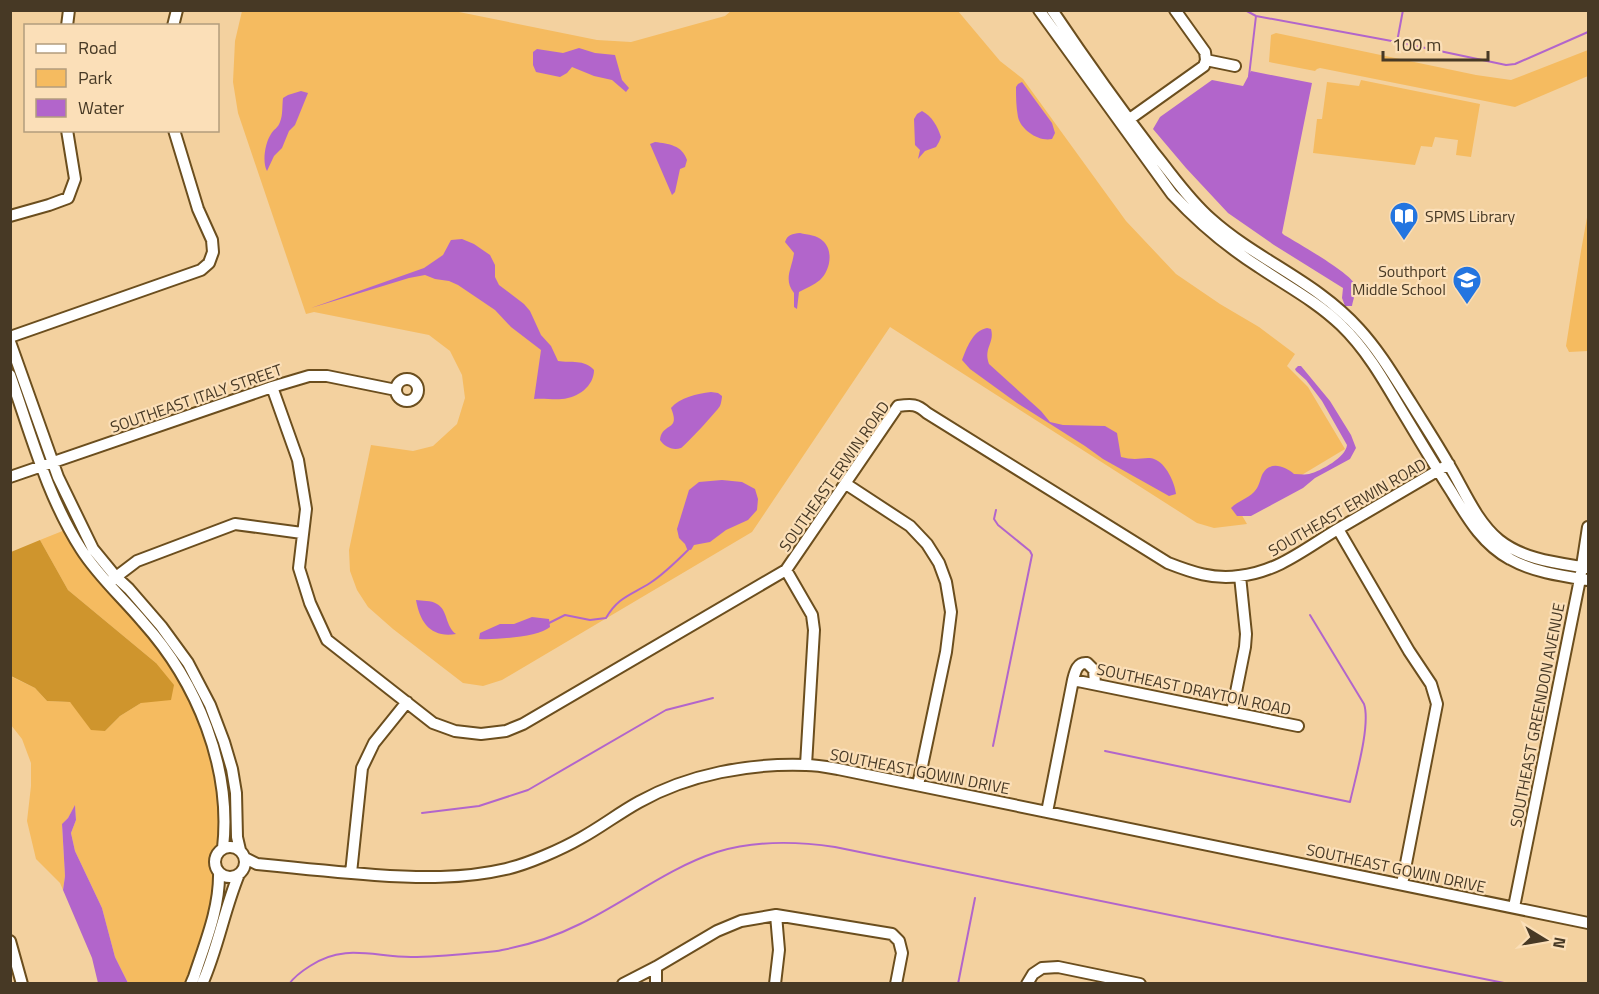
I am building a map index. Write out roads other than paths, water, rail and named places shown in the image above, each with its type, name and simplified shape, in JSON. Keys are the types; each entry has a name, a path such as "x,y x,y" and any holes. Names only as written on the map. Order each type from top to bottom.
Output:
{"street":[{"path":"1039,10 1067,41 1125,122 1172,194 1208,224 1226,244 1251,262 1305,289 1319,306 1342,326 1366,354 1385,371 1449,464 1483,523 1514,550 1585,573"},
{"path":"1052,10 1067,41"},
{"path":"1125,122 1204,66 1205,52 1175,10"},
{"path":"1206,60 1235,66"},
{"path":"10,216 68,198 75,179 67,132"},
{"path":"47,464 10,339 201,270 209,263 213,252 212,240 198,209 175,132"},
{"path":"1385,371 1438,471 1470,523 1482,537 1495,550 1522,566 1585,573"},
{"path":"10,375 47,464 58,477 111,581 129,589 161,626 179,661 198,705 217,763 224,801 223,848"},
{"name":"SOUTHEAST ITALY STREET","path":"10,477 309,376 327,376 396,390"},
{"name":"SOUTHEAST ERWIN ROAD","path":"272,387 298,460 306,509 300,568 310,603 327,640 433,723 455,731 481,734 506,731 531,720 786,570 898,406 915,405 1168,563 1194,573 1224,577 1261,572 1279,566 1449,464"},
{"path":"846,484 910,526 927,544 939,563 946,582 951,612 946,651 918,785"},
{"path":"111,581 137,561 235,524 302,533"},
{"name":"SOUTHEAST GREENDON AVENUE","path":"1514,907 1585,573 1588,527"},
{"path":"1338,529 1409,651 1431,684 1437,704 1402,884"},
{"path":"786,570 812,615 814,630 806,765"},
{"path":"1232,712 1246,634 1240,576"},
{"path":"179,661 210,705 229,760 236,793 237,837 242,863 201,984"},
{"path":"1073,680 1078,666 1087,663 1094,670 1095,684"},
{"name":"SOUTHEAST DRAYTON ROAD","path":"1047,812 1073,680 1298,726"},
{"path":"351,873 362,768 374,743 406,702"},
{"path":"217,763 229,760"},
{"name":"SOUTHEAST GOWIN DRIVE","path":"242,863 422,878 467,876 507,869 548,854 582,838 641,801 672,787 711,775 752,767 806,765 918,785 1588,923"},
{"path":"232,847 242,863 235,876 226,877 216,869 215,860 219,851 232,847"},
{"path":"191,984 216,909 219,872"},
{"path":"775,984 779,950 776,915"},
{"path":"623,984 717,931 741,921 776,915 892,934 899,941 902,953 896,984"},
{"path":"10,941 22,984"},
{"path":"656,967 656,984"},
{"path":"1030,979 1042,968 1058,967 1140,984"}],"water":[{"path":"579,48 595,53 615,55 622,80 629,88 626,92 612,80 572,67 560,77 536,72 533,65 533,52 537,49 563,53"},
{"path":"1251,71 1312,83 1282,233 1350,278 1356,288 1352,306 1345,306 1342,298 1343,288 1228,213 1153,129 1160,117 1212,80 1243,86"},
{"path":"1022,82 1052,123 1055,133 1052,139 1036,137 1020,122 1016,87"},
{"path":"301,91 308,93 295,125 289,131 282,148 274,156 267,171 264,158 266,147 281,119 283,98"},
{"path":"922,111 934,122 941,137 936,147 925,151 918,159 920,150 915,145 914,119"},
{"path":"655,142 678,148 687,160 685,167 680,169 675,192 672,195 650,144"},
{"path":"800,233 821,239 830,255 826,272 820,280 799,292 797,309 794,307 794,293 789,283 794,253 785,242 787,237"},
{"path":"462,239 490,255 495,265 495,277 499,285 530,311 541,335 551,346 558,361 586,364 594,370 588,386 579,394 559,399 534,399 541,350 511,327 495,310 449,281 425,275 409,278 311,308 424,268 443,255 451,240"},
{"path":"987,328 991,329 992,334 987,354 989,364 1050,422 1063,425 1105,426 1117,433 1121,457 1152,458 1158,461 1172,479 1176,494 1169,496 1103,459 1017,403 970,369 962,360 966,350 974,336"},
{"path":"1298,366 1301,366 1330,401 1351,435 1356,448 1350,459 1315,478 1303,488 1251,516 1237,516 1231,508 1254,492 1265,470 1269,467 1277,466 1294,474 1309,474 1332,463 1346,450 1347,445 1322,401 1296,371"},
{"path":"711,392 718,393 722,398 720,406 708,421 681,448 671,448 664,444 660,440 661,434 674,421 671,408 684,399"},
{"path":"722,480 742,482 755,489 758,499 757,510 748,520 726,530 710,542 694,545 691,550 687,549 679,538 677,529 689,490 699,482"},
{"path":"416,600 432,602 441,607 452,631 456,634 440,634 428,627 420,616"},
{"path":"532,617 549,619 550,627 527,635 479,639 480,633 500,624 514,624"},
{"path":"75,805 76,820 71,833 75,851 102,908 115,957 128,983 98,983 92,958 63,890 65,876 62,824"}],"waterway":[{"path":"1245,10 1256,16 1506,65 1515,64 1588,32"},
{"path":"1397,42 1403,10"},
{"path":"1249,76 1256,16"},
{"path":"993,746 1032,555 998,525 994,519 996,510"},
{"path":"549,623 565,615 590,620 606,618 615,605 655,579 689,549"},
{"path":"1105,751 1350,802 1364,738 1366,713 1364,704 1310,615"},
{"path":"422,813 479,806 528,790 666,710 713,698"},
{"path":"289,984 310,966 335,955 359,953 411,957 435,956 496,951 532,943 580,924 699,859 746,845 776,843 835,847 1509,984"},
{"path":"958,984 975,898"}],"place":[{"name":"SPMS Library","path":"1404,242"},
{"name":"Southport Middle School","path":"1467,306"}]}
